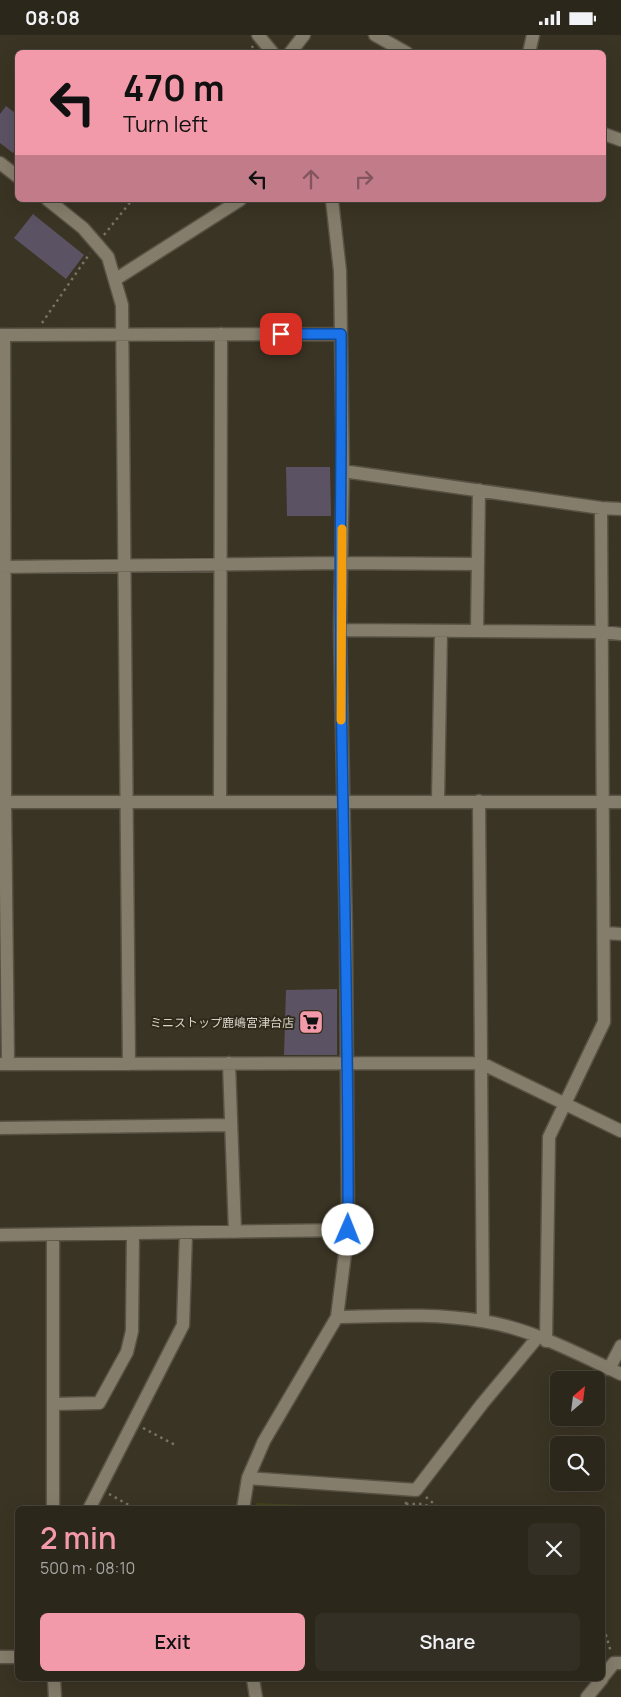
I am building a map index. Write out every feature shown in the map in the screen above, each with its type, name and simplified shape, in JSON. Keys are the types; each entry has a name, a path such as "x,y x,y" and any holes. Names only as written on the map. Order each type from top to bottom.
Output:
{"street":[{"path":"258,35 270,50"},
{"path":"292,50 304,35"},
{"path":"375,35 402,50"},
{"path":"530,50 533,35"},
{"path":"606,134 621,140"},
{"path":"0,163 15,175"},
{"path":"50,202 83,228 108,257 116,279 122,305 129,1064"},
{"path":"116,279 237,202"},
{"path":"243,1506 248,1478 264,1441 337,1317 348,1230 340,630 343,471 341,334 340,271 332,202"},
{"path":"220,801 221,334"},
{"path":"341,334 2,335 4,1064 481,1063 621,1131"},
{"path":"343,471 601,508 621,509"},
{"path":"477,631 478,490"},
{"path":"248,1478 416,1490 482,1403 541,1339 549,1137 604,1021 605,933 601,508"},
{"path":"2,567 341,563 478,564"},
{"path":"340,630 602,632 621,635"},
{"path":"438,801 441,631"},
{"path":"479,801 483,1321"},
{"path":"2,802 621,802"},
{"path":"605,933 621,934"},
{"path":"229,1063 235,1232"},
{"path":"0,1128 231,1125"},
{"path":"0,1235 348,1230"},
{"path":"53,1404 99,1403 127,1352 132,1331 133,1233"},
{"path":"90,1506 184,1325 186,1233"},
{"path":"52,1235 53,1506"},
{"path":"337,1317 434,1315 483,1321 541,1339 621,1374"},
{"path":"609,1369 621,1346"},
{"path":"0,1657 15,1657"},
{"path":"605,1675 617,1663"},
{"path":"54,1681 55,1697"},
{"path":"253,1681 256,1697"},
{"path":"587,1697 600,1681"}],"path":[{"path":"34,334 97,243 130,202"},
{"path":"133,1423 177,1446"},
{"path":"99,1489 130,1506"},
{"path":"416,1490 436,1506"},
{"path":"405,1504 423,1504 428,1506"},
{"path":"605,1630 617,1663"}],"green space":[{"path":"256,1503 326,1506 256,1506"}],"building":[{"path":"6,106 15,113 15,151 13,153 0,143 0,114"},
{"path":"33,214 84,255 66,279 14,238"},
{"path":"286,467 330,467 331,516 287,516"},
{"name":"ミニストップ鹿嶋宮津台店","path":"337,989 337,1055 284,1055 286,990"}],"slow traffic":[{"path":"341,720 342,529"}],"place":[{"name":"ミニストップ鹿嶋宮津台店","path":"311,1022"}],"route":[{"path":"281,334 341,334 343,471 340,630 346,934 348,1230"}]}
